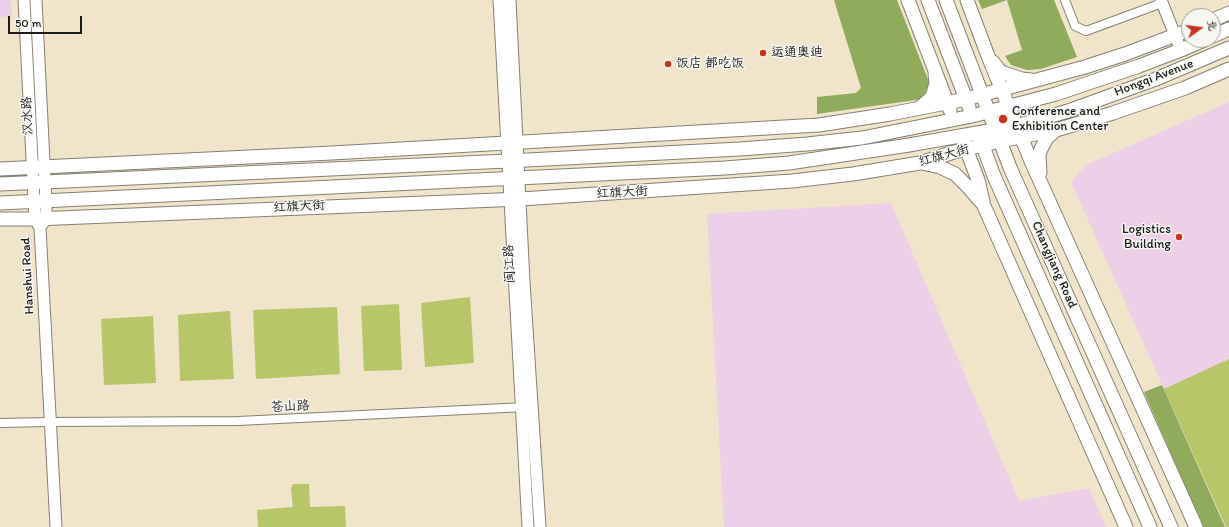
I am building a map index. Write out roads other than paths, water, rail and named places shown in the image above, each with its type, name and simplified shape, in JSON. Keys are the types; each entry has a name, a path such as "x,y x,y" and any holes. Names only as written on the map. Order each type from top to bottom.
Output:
{"main road":[{"path":"24,0 38,167"},
{"name":"汉水路","path":"36,0 38,167 40,202"},
{"name":"闽江路","path":"499,0 513,143"},
{"name":"闽江路","path":"510,0 513,161 527,407 528,527"},
{"path":"908,0 978,180 984,206 1126,527"},
{"name":"Changjiang Road","path":"928,0 994,176 1150,527"},
{"name":"Changjiang Road","path":"946,0 1011,170 1171,527"},
{"path":"967,0 988,56 1044,191 1196,527"},
{"path":"1161,2 1180,50"},
{"path":"0,169 332,153 819,125 918,109 1002,90 1084,67 1181,33"},
{"name":"Hongqi Avenue","path":"989,112 1056,94 1185,48"},
{"name":"Hongqi Avenue","path":"1019,131 1068,111 1156,79 1229,48"},
{"path":"988,56 996,67 1004,73 1022,79 1037,80"},
{"path":"918,109 930,98 935,89 935,77 932,61"},
{"name":"红旗大街","path":"0,219 40,222 515,198 792,181 853,174 920,163 954,152 983,146 998,135 1019,131 1056,130 1161,96 1229,69"},
{"path":"0,184 513,161 740,149 862,138 989,112"},
{"path":"1044,191 1039,170 1039,155 1047,138 1056,130"},
{"path":"978,133 998,135"},
{"name":"红旗大街","path":"0,203 725,168 789,163 961,137 978,133"},
{"path":"920,163 940,167 955,174 984,206"},
{"name":"Hanshui Road","path":"40,202 49,422 56,527"},
{"name":"闽江路","path":"527,407 540,527"}],"street":[{"path":"1065,0 1075,26 1086,31 1161,2"},
{"name":"苍山路","path":"0,423 238,421 527,407"}],"place":[{"name":"运通奥迪","path":"763,53"},
{"name":"饭店 都吃饭","path":"668,64"},
{"name":"Conference and Exhibition Center","path":"1003,119"},
{"name":"Logistics Building","path":"1179,237"}]}
